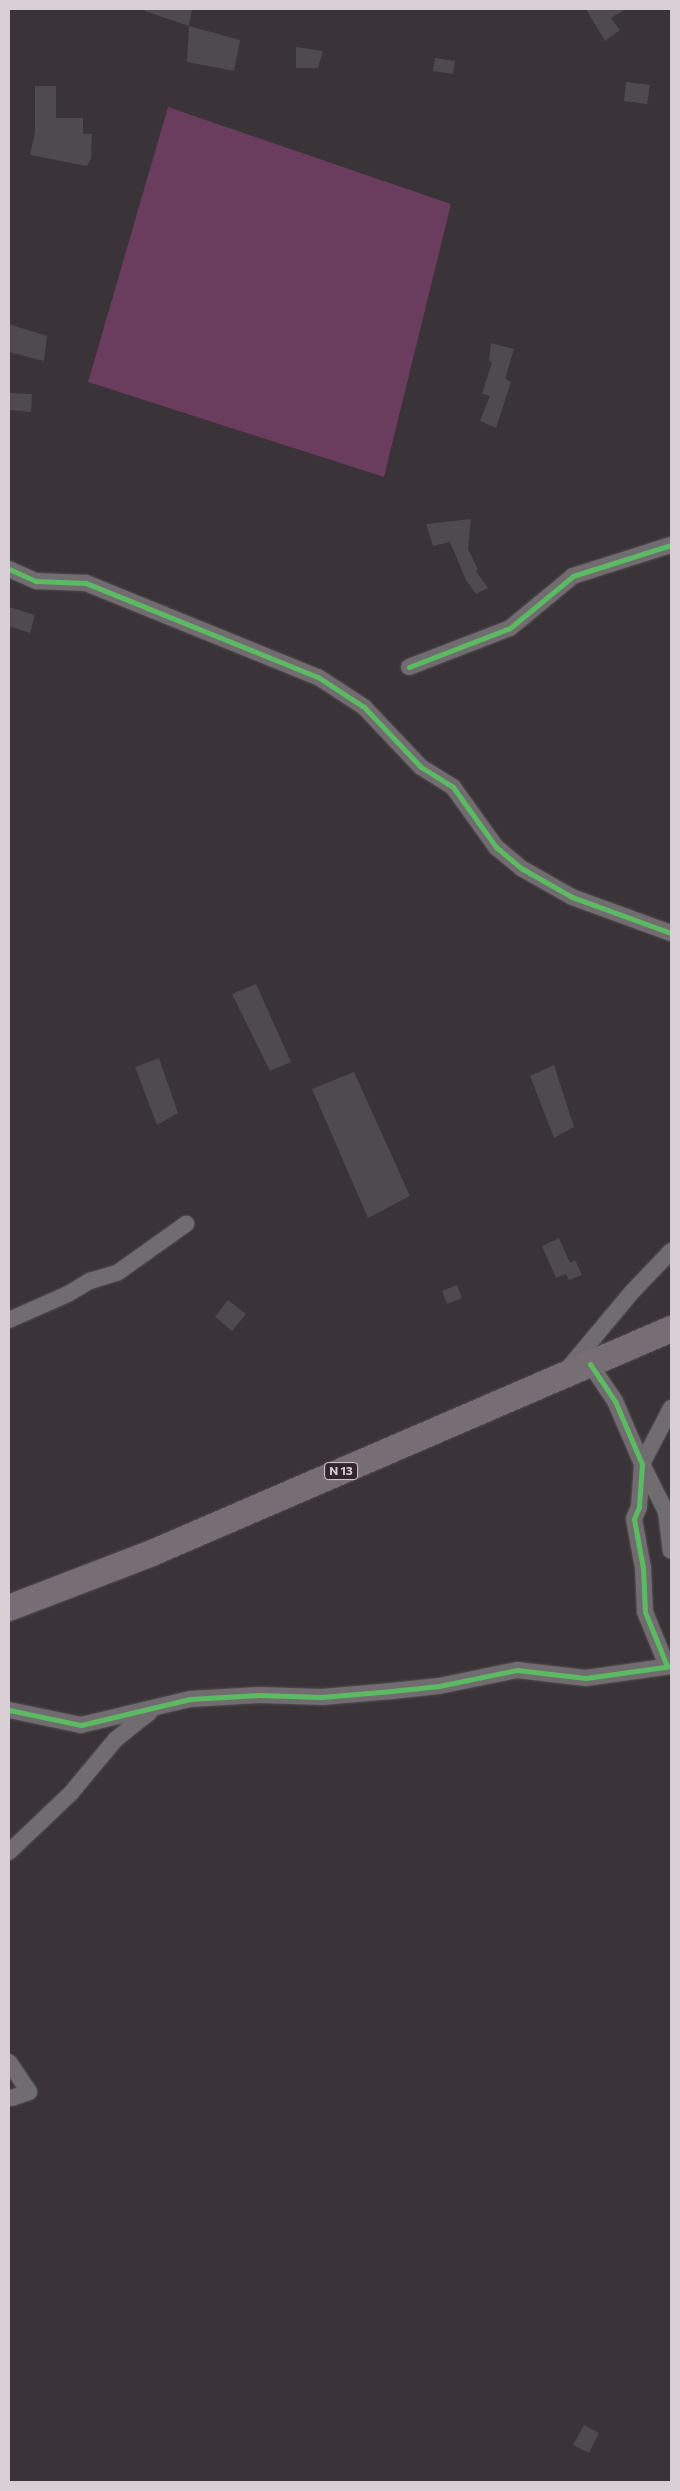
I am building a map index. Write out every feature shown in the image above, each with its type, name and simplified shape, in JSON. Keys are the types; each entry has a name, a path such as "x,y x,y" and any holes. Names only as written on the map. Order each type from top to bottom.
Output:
{"main road":[{"name":"N 13","path":"9,1608 152,1553 671,1328"}],"street":[{"path":"409,667 510,628 573,576 671,545"},
{"path":"9,569 36,581 86,583 318,677 364,707 421,767 453,787 496,847 520,868 572,897 671,933"},
{"path":"9,1320 68,1294 90,1281 117,1274 186,1224"},
{"path":"562,1376 632,1292 671,1250"},
{"path":"590,1364 615,1401 642,1464 666,1496 671,1550"},
{"path":"9,1710 81,1725 167,1702 439,1686 517,1670 586,1678 669,1666 645,1612 643,1568 634,1520 639,1507 642,1464 671,1408"},
{"path":"9,1852 70,1792 116,1739 143,1716 167,1702"},
{"path":"9,2062 30,2092 12,2098"}],"shaded area":[{"path":"168,107 451,204 384,477 88,382"}],"building":[{"path":"145,9 192,9 189,26 145,11"},
{"path":"586,9 626,9 611,18 620,30 605,41"},
{"path":"189,26 240,40 234,71 187,62"},
{"path":"296,47 323,51 318,68 296,68"},
{"path":"435,58 455,61 453,74 433,71"},
{"path":"626,82 650,85 647,104 624,101"},
{"path":"35,86 56,86 56,118 83,118 83,134 92,134 91,159 87,166 30,155 35,132"},
{"path":"9,324 47,336 44,361 9,352"},
{"path":"491,343 514,349 505,379 511,382 496,428 480,421 490,396 482,394 492,362 489,361"},
{"path":"9,393 32,394 31,412 9,410"},
{"path":"471,519 468,549 478,570 476,571 488,588 476,594 466,580 450,542 433,546 426,524"},
{"path":"9,607 35,615 30,633 9,626"},
{"path":"256,984 291,1062 270,1071 232,994"},
{"path":"159,1058 178,1113 157,1125 135,1067"},
{"path":"554,1065 574,1127 554,1138 530,1076"},
{"path":"354,1072 410,1196 368,1218 312,1089"},
{"path":"559,1238 570,1263 575,1260 582,1275 569,1280 566,1274 556,1278 542,1246"},
{"path":"457,1285 462,1298 447,1304 442,1291"},
{"path":"228,1300 246,1314 232,1331 215,1317"},
{"path":"584,2425 599,2433 589,2453 573,2445"}],"cycle path":[{"path":"409,667 510,628 573,576 671,545"},
{"path":"9,569 36,581 86,583 318,677 364,707 421,767 453,787 496,847 521,868 572,897 671,933"},
{"path":"590,1364 615,1401 642,1464 639,1507 634,1519 643,1568 645,1612 667,1666"},
{"path":"9,1710 81,1725 190,1699 259,1695 322,1697 439,1686 517,1670 586,1678 671,1666"}]}
